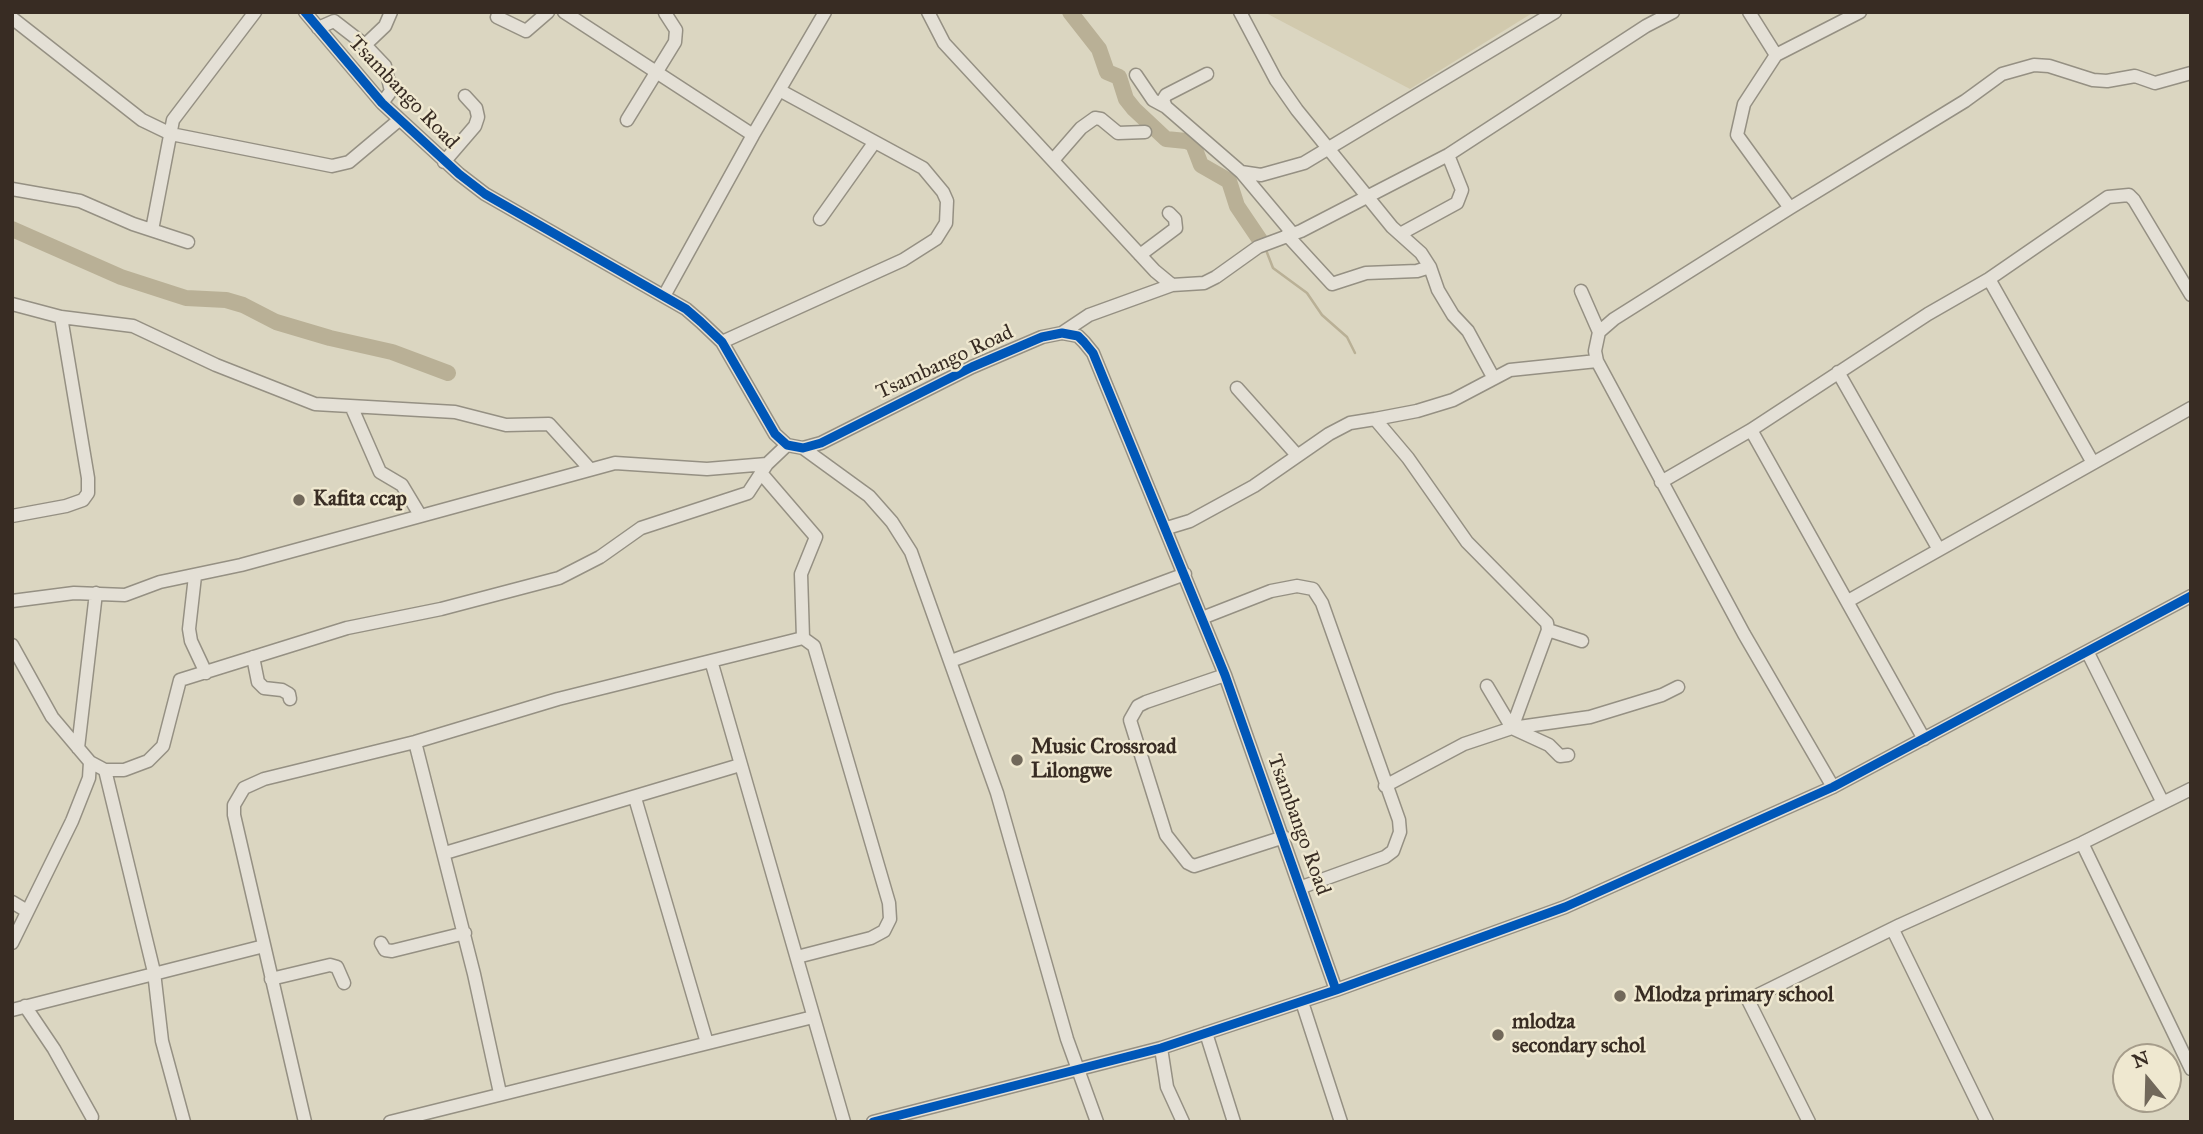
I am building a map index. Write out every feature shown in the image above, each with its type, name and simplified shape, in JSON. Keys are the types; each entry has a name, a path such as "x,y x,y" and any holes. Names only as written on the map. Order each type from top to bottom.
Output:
{"street":[{"path":"152,230 177,113 255,12"},
{"name":"Tsambango Road","path":"305,12 399,120 444,162 485,194 686,309 722,342 775,434 787,445"},
{"path":"365,45 385,26 391,12"},
{"path":"497,17 526,31 548,12"},
{"path":"564,12 753,135"},
{"path":"664,296 825,12"},
{"path":"928,12 944,43 1140,255 1172,285"},
{"path":"1240,12 1276,80 1329,148 1430,267 1438,290 1453,315 1468,331 1493,377"},
{"path":"1241,172 1266,174 1304,163 1555,12"},
{"path":"1062,332 1089,315 1172,285 1204,283 1258,247 1370,196 1448,155 1646,26 1673,12"},
{"path":"1749,12 1776,55"},
{"path":"1790,208 1740,142 1737,128 1744,104 1776,55 1860,12"},
{"path":"627,120 677,36 665,13"},
{"path":"12,18 142,120 171,134 332,166 349,162 399,120"},
{"path":"318,27 324,22 334,21 365,45 385,66 391,90 383,103"},
{"path":"1599,332 1614,319 1965,100 2002,74 2034,65 2049,66 2093,80 2107,82 2135,76 2155,83 2191,73"},
{"path":"1166,107 1163,100 1166,95 1207,74"},
{"path":"1136,75 1153,100 1166,107 1241,172 1332,284 1366,273 1417,271 1430,267"},
{"path":"722,342 902,260 936,239 948,213 947,201 939,184 923,168 781,91"},
{"path":"444,162 475,126 478,117 476,108 466,96"},
{"path":"1054,159 1082,128 1095,118 1101,119 1118,133 1145,132"},
{"path":"820,219 874,143"},
{"path":"1400,234 1457,203 1462,190 1448,155"},
{"path":"12,189 25,194 80,201 188,242"},
{"path":"1661,482 1751,430 1838,372 1989,279 2108,197 2129,195 2134,200 2191,295"},
{"path":"1140,255 1176,228 1175,219 1169,213"},
{"path":"1989,279 2093,463"},
{"path":"1581,291 1599,332 1595,351 1597,361 1661,482 1833,787"},
{"path":"12,304 61,317 133,326 216,365 315,404 455,412 506,425 549,424 589,468"},
{"path":"12,516 66,506 83,500 88,493 88,478 61,317"},
{"name":"Tsambango Road","path":"803,448 821,443 982,362 1042,337 1062,332 1077,336 1093,353 1167,528 1225,675 1302,887 1336,990"},
{"path":"1167,528 1190,521 1254,486 1296,454 1350,423 1418,411 1453,400 1510,370 1597,361"},
{"path":"1838,372 1938,548"},
{"path":"1237,388 1296,454"},
{"path":"352,408 380,471 402,485 420,515"},
{"path":"1847,601 2191,408"},
{"path":"1376,419 1408,457 1467,542 1543,618 1548,630 1512,728"},
{"path":"1751,430 1923,739"},
{"path":"12,645 52,717 90,762 105,770 135,767 156,754 168,735 178,682 347,628 441,609 559,578 600,557 641,528 748,493 764,469 787,445 803,448 869,496 892,522 911,552 997,793 1078,1071 1097,1122"},
{"path":"12,601 40,596 96,593 125,595 160,582 195,576 589,468 638,462 707,469 764,469"},
{"path":"764,469 816,537 800,574 803,638"},
{"path":"951,662 1185,574"},
{"path":"195,576 189,629 191,641 206,673"},
{"path":"1202,618 1282,588 1297,586 1313,589 1322,603 1400,832 1393,851 1385,857 1302,887"},
{"path":"78,748 96,593"},
{"path":"873,1122 1161,1048 1302,1002 1565,907 1833,787 2191,596"},
{"path":"1548,630 1582,641"},
{"path":"305,1122 234,816 238,796 244,788 264,779 415,742 558,699 712,663 790,639 803,638 814,646 889,903 890,919 884,931 871,938 797,957"},
{"path":"2088,653 2164,803"},
{"path":"253,657 258,682 264,688 282,690 289,694 290,699"},
{"path":"712,663 844,1122"},
{"path":"1225,675 1146,702 1133,712 1130,720 1166,835 1188,863 1195,866 1284,837"},
{"path":"1487,686 1512,728 1549,745 1560,756 1568,755"},
{"path":"1385,786 1417,771 1451,750 1512,728 1570,722 1662,695 1678,687"},
{"path":"415,742 445,853 500,1094"},
{"path":"12,943 72,821 89,778 90,762"},
{"path":"445,853 740,765"},
{"path":"105,770 154,972 162,1041 184,1122"},
{"path":"1810,1122 1748,1000 2082,844 2191,789"},
{"path":"635,798 707,1043"},
{"path":"2082,844 2191,1069"},
{"path":"12,902 27,911"},
{"path":"1893,930 1987,1122"},
{"path":"381,943 385,950 392,951 464,933"},
{"path":"12,1010 264,946"},
{"path":"271,979 330,965 337,967 344,983"},
{"path":"1302,1002 1341,1122"},
{"path":"26,1006 49,1040 92,1117"},
{"path":"395,1121 813,1017"},
{"path":"1206,1033 1234,1122"},
{"path":"1161,1048 1167,1087 1183,1122"}],"shaded area":[{"path":"1264,12 1534,12 1410,89"}],"waterway":[{"path":"1070,12 1099,49 1107,72 1119,77 1126,99 1134,109 1166,139 1193,144 1201,165 1229,181 1237,206 1262,243"},
{"path":"12,229 121,277 186,298 226,300 243,305 276,322 392,352 448,373"},
{"path":"1266,250 1273,268 1307,293 1322,315 1347,337 1355,353"}],"cycle path":[{"path":"305,12 382,103 459,174 485,194 686,309 701,322 722,342 775,434 787,445 803,448 821,443 972,367 1042,337 1062,333 1078,336 1093,353 1225,675 1336,990"},
{"path":"873,1122 1161,1048 1336,990 1565,907 1833,787 2191,596"}],"place":[{"name":"Kafita ccap","path":"299,500"},
{"name":"Music Crossroad Lilongwe","path":"1017,760"},
{"name":"Mlodza primary school","path":"1620,996"},
{"name":"mlodza secondary schol","path":"1498,1035"}]}
